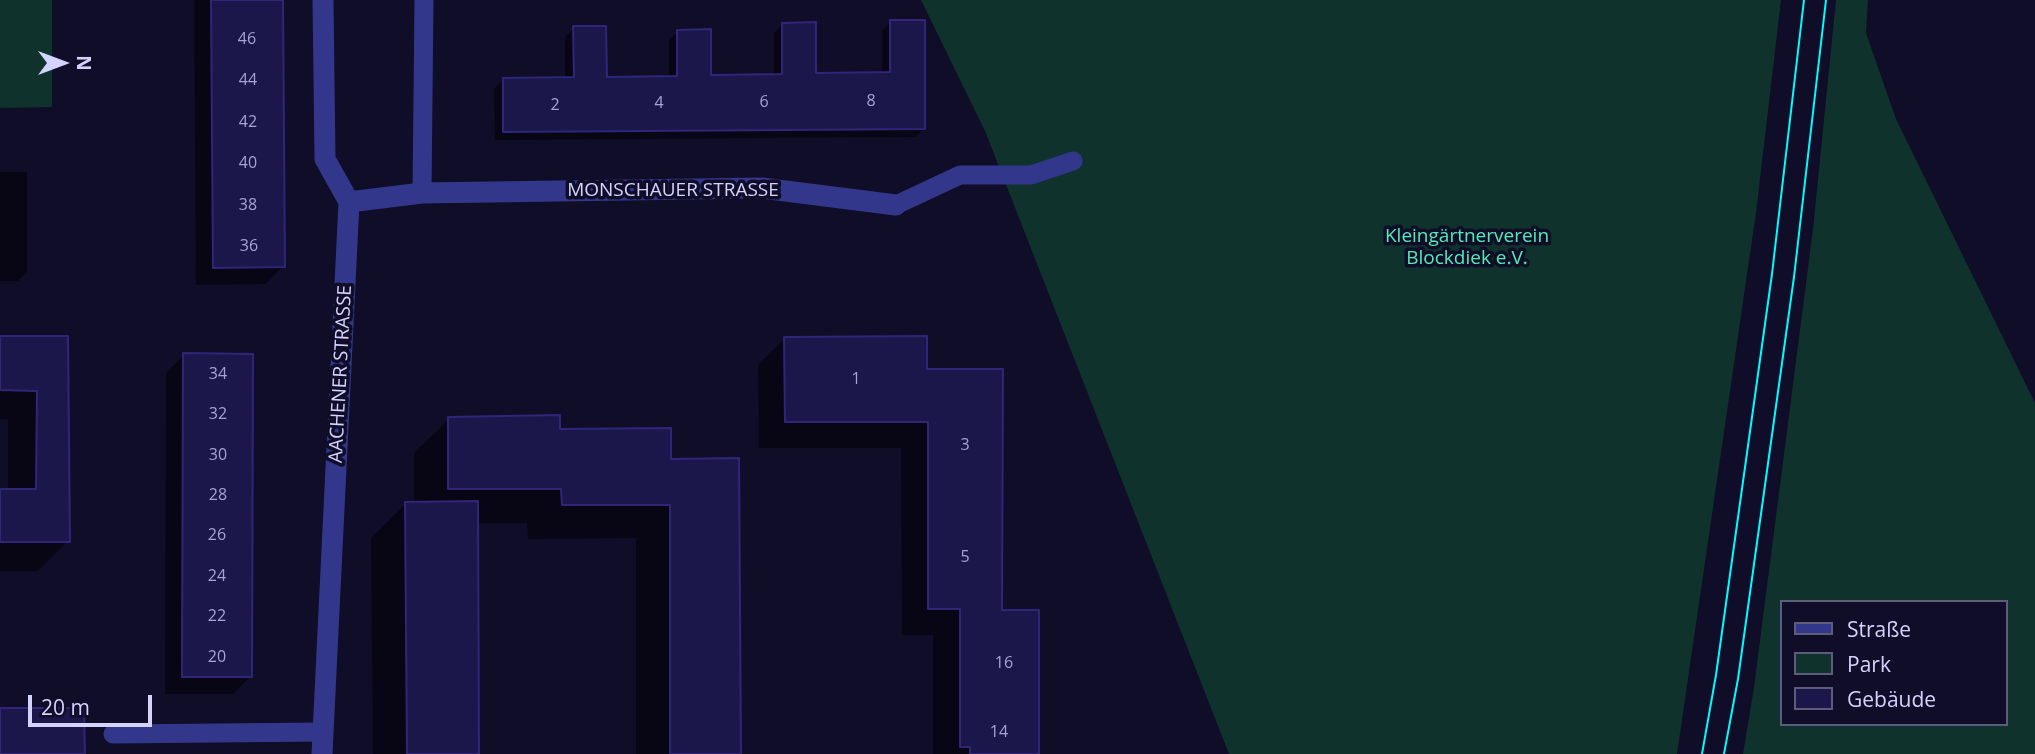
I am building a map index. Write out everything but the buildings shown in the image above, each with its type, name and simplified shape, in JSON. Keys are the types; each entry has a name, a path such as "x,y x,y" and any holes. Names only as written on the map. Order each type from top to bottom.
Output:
{"street":[{"path":"323,0 325,159 349,202"},
{"name":"MONSCHAUER STRASSE","path":"349,202 422,193 762,188 896,205"},
{"name":"AACHENER STRASSE","path":"322,754 349,202"}],"lane":[{"path":"422,193 425,0"},
{"name":"MONSCHAUER STRASSE","path":"896,205 960,175 1031,175 1073,161"},
{"path":"113,734 323,732"}],"green space":[{"path":"0,0 52,0 52,107 0,108"},
{"name":"Kleingärtnerverein Blockdiek e.V.","path":"921,0 1781,0 1756,213 1677,754 1229,754 985,131"},
{"path":"1836,0 1868,0 1866,33 1896,119 2035,403 2035,754 1743,754 1813,229"}],"tram line":[{"path":"1702,754 1716,675 1772,274 1804,0"},
{"path":"1724,754 1738,679 1794,277 1826,0"}]}
